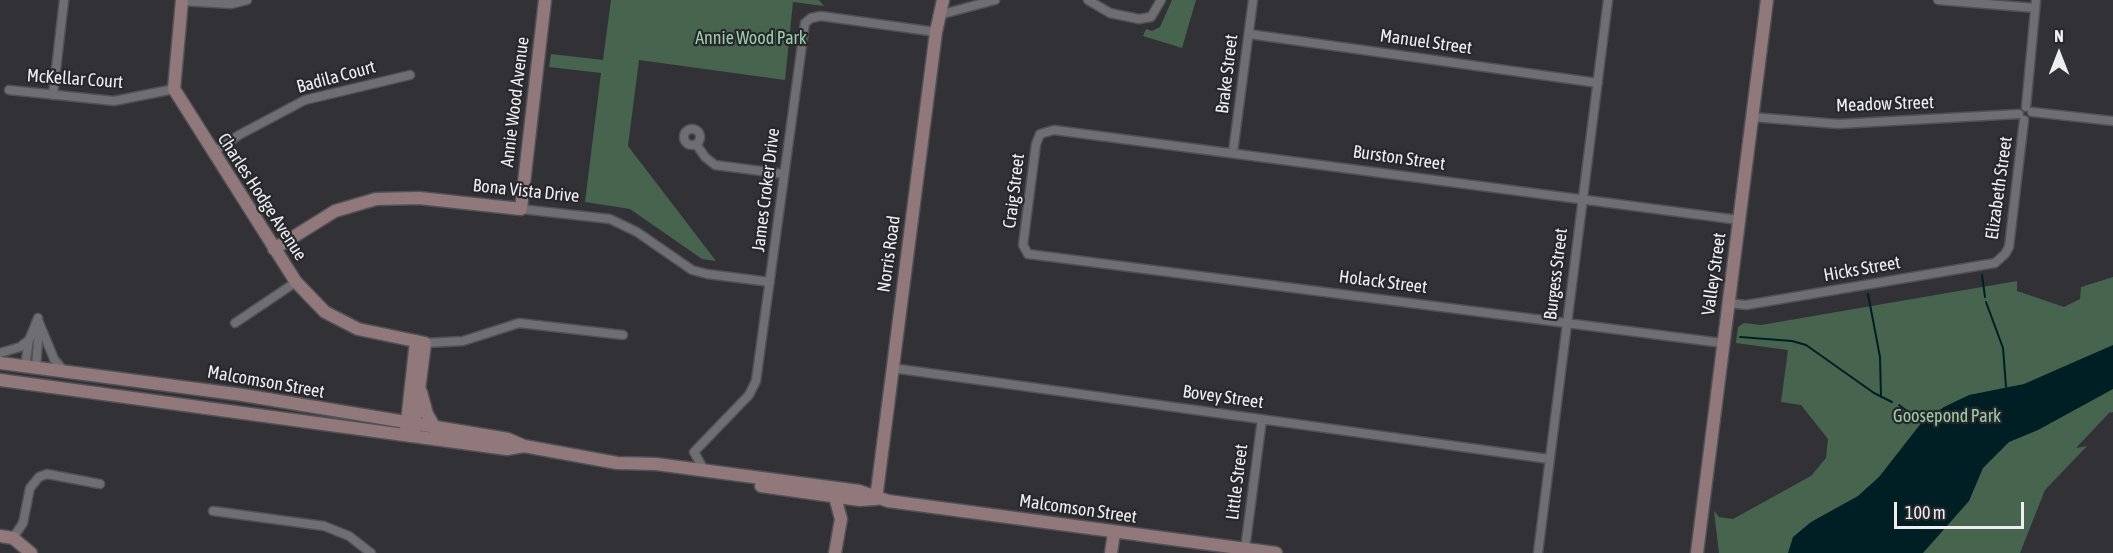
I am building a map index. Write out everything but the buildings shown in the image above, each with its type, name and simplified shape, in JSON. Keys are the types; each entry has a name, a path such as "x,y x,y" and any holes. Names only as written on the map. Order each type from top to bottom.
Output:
{"street":[{"path":"53,95 64,0"},
{"path":"174,89 182,0 231,4 247,0"},
{"name":"Annie Wood Avenue","path":"520,209 545,0"},
{"name":"Norris Road","path":"937,0 939,15"},
{"name":"Norris Road","path":"876,499 936,32 944,0"},
{"path":"939,15 995,0"},
{"path":"1088,0 1106,11 1139,19 1151,17 1161,0"},
{"name":"Brake Street","path":"1233,152 1253,0"},
{"name":"Burgess Street","path":"1538,553 1608,0"},
{"name":"Valley Street","path":"1697,553 1767,0"},
{"path":"1938,0 2035,4 2030,118 2022,117"},
{"name":"James Croker Drive","path":"704,470 694,452 749,395 756,381 803,28 807,21 821,16 936,32"},
{"name":"Manuel Street","path":"1249,34 1598,83"},
{"name":"Badila Court","path":"212,153 239,135 305,100 410,75"},
{"name":"McKellar Court","path":"9,90 114,102 174,89"},
{"name":"Charles Hodge Avenue","path":"174,89 274,249 296,282 312,300 340,321 358,329 421,342"},
{"path":"2029,109 2113,121"},
{"name":"Meadow Street","path":"1752,117 1838,124 2022,117"},
{"name":"Elizabeth Street","path":"2001,259 2009,247 2022,117"},
{"name":"Burston Street","path":"1054,130 1739,220"},
{"name":"Craig Street","path":"1040,256 1028,254 1023,245 1036,144 1040,134 1054,130"},
{"path":"696,144 705,158 718,165 784,174"},
{"name":"Bona Vista Drive","path":"274,249 335,211 376,199 419,198 610,219 631,228 692,270 770,282"},
{"name":"Holack Street","path":"1040,256 1722,343"},
{"name":"Hicks Street","path":"1728,303 1746,305 1995,263 2001,259"},
{"path":"235,323 296,282"},
{"path":"0,353 23,345 38,318 38,320"},
{"path":"29,384 38,320"},
{"path":"38,320 54,359 65,371"},
{"path":"421,342 463,341 519,323 623,334"},
{"path":"30,336 31,367"},
{"path":"410,430 420,385 421,342"},
{"path":"410,430 421,342"},
{"name":"Malcomson Street","path":"0,363 243,395 507,449 524,446"},
{"name":"Bovey Street","path":"892,368 1549,459"},
{"name":"Malcomson Street","path":"0,380 410,430 435,428 508,439 524,446 639,465 657,471 835,497 876,499 1114,533 1276,553"},
{"path":"420,385 427,414 435,428"},
{"name":"Little Street","path":"1245,549 1262,419"},
{"name":"Malcomson Street","path":"639,465 656,464 859,491 876,499"},
{"path":"13,538 23,523 30,488 39,477 47,474 100,484"},
{"path":"835,497 841,519 835,553"},
{"path":"213,511 324,526 349,536 371,553"},
{"path":"1111,553 1114,533"},
{"path":"0,536 13,538 31,553"},
{"path":"1699,537 1703,553"}],"green space":[{"name":"Annie Wood Park","path":"611,0 819,0 824,6 793,2 785,80 639,60 628,146 716,261 702,259 630,209 585,202 601,73 549,67 551,54 603,60"},
{"path":"1172,0 1196,0 1182,48 1143,36 1146,29 1152,31 1160,27"},
{"name":"Goosepond Park","path":"2113,277 2113,412 2109,413 2076,448 2087,446 2045,490 2020,553 1719,553 1714,511 1719,517 1733,519 1811,476 1826,458 1828,439 1801,405 1781,402 1788,350 1736,343 1738,327 1744,323 1761,325 2017,281 2017,291 2064,307 2080,299 2081,287"}],"water":[{"path":"2113,345 2113,389 2038,430 2009,442 1983,468 1969,501 1923,553 1788,553 1793,537 1811,522 1858,496 1879,477 1922,422 1944,407 1969,395 2024,384"}],"waterway":[{"path":"1982,275 1985,297"},
{"path":"1868,294 1880,357 1881,397"},
{"path":"1986,302 2003,348 2006,387"},
{"path":"1740,337 1792,341 1806,345 1874,393 1892,402"},
{"path":"1899,405 1922,422"}]}
